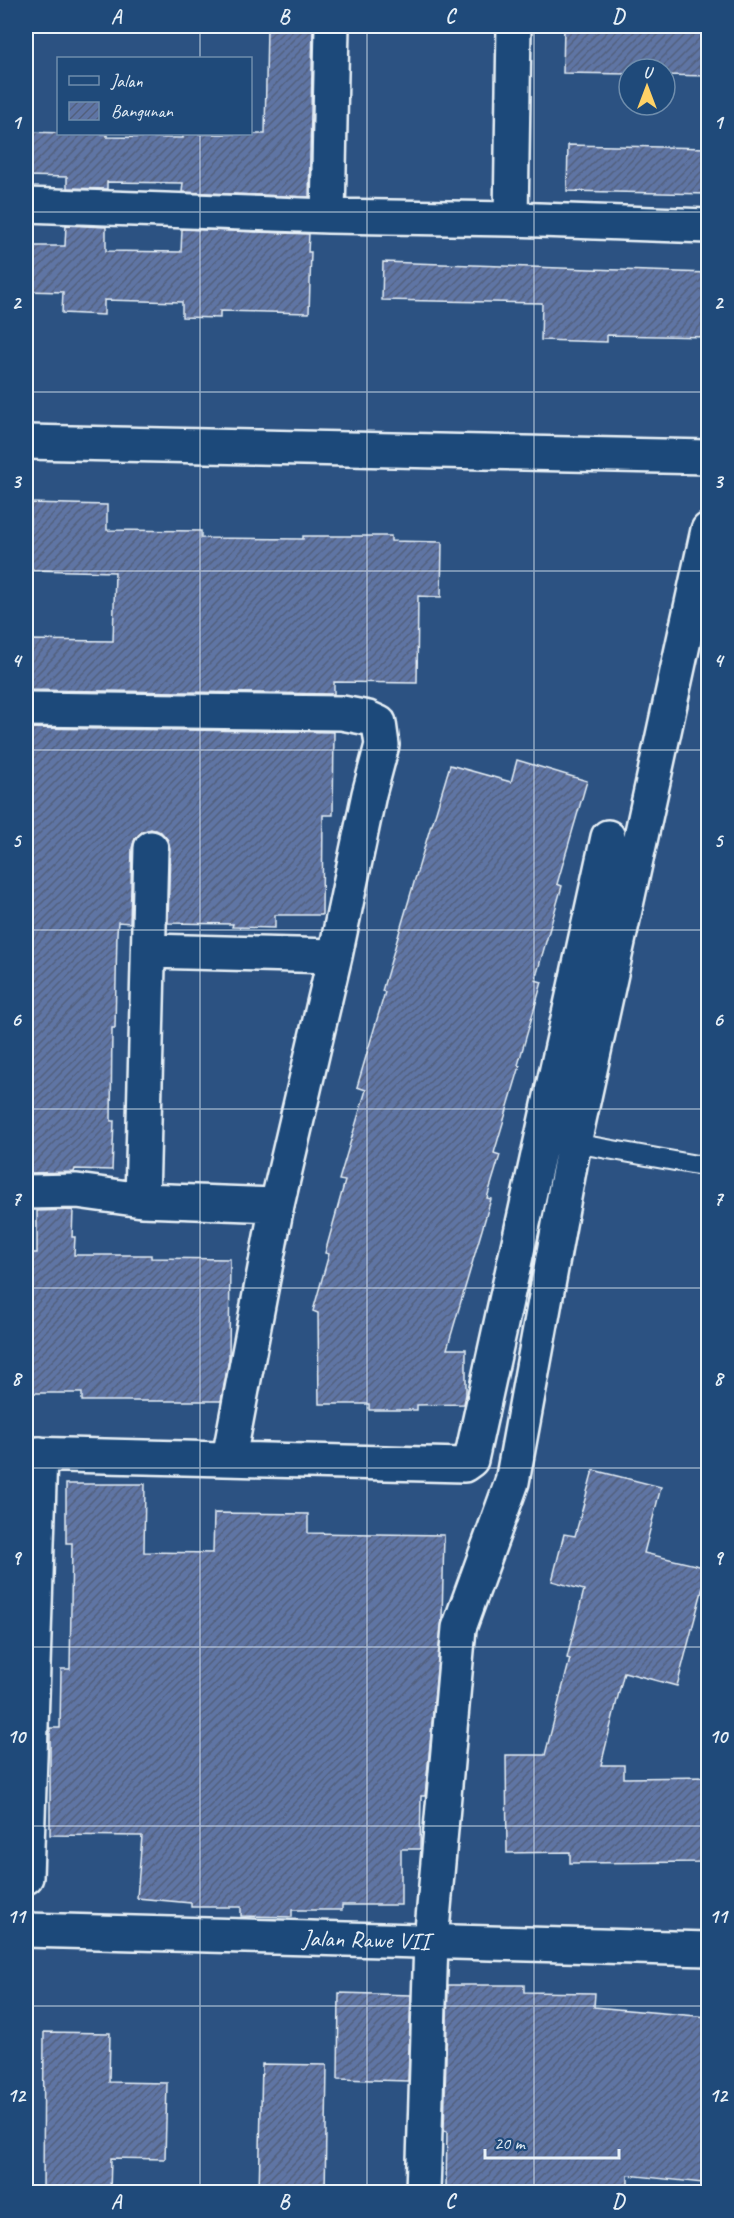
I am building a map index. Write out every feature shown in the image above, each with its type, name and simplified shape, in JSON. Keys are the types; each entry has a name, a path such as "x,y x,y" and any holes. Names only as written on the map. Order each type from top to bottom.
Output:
{"street":[{"path":"328,216 332,26"},
{"path":"511,219 514,26"},
{"path":"26,205 708,226"},
{"path":"26,442 708,457"},
{"path":"423,2193 431,1941 459,1628 512,1482 574,1143 708,530"},
{"path":"26,709 342,713 368,718 379,723 382,745 277,1205 229,1458"},
{"path":"26,1877 33,1454 464,1465 471,1460 608,837"},
{"path":"142,1200 151,848"},
{"path":"149,951 335,956"},
{"path":"26,1192 77,1191 142,1200 277,1205"},
{"name":"Jalan Rawe VII","path":"26,1930 708,1948"}],"lane":[{"path":"574,1143 708,1167"}],"building":[{"path":"267,26 313,26 309,197 182,192 183,183 107,182 107,189 67,188 67,177 26,176 26,132 57,133 57,135 107,135 107,137 183,138 183,135 265,134"},
{"path":"564,26 708,26 708,76 677,75 677,57 617,57 617,74 563,73"},
{"path":"568,145 708,148 708,194 567,191"},
{"path":"66,225 106,227 106,251 181,252 182,229 309,234 308,252 311,252 309,313 220,311 220,318 182,317 182,302 104,300 104,315 62,313 63,292 26,291 26,246 65,246"},
{"path":"383,262 708,273 708,337 607,335 607,342 541,340 542,303 382,300"},
{"path":"30,503 107,505 107,530 201,531 201,538 303,539 303,536 391,536 391,541 442,542 441,597 418,596 417,683 334,682 334,694 26,690 26,640 113,641 115,572 29,570"},
{"path":"26,728 334,732 333,815 323,815 322,915 275,915 275,928 232,927 233,924 168,923 170,848 168,840 161,832 151,829 142,832 135,839 132,848 130,923 118,922 117,933 115,1028 112,1028 111,1121 114,1121 112,1170 75,1169 74,1172 26,1173"},
{"path":"517,760 587,781 557,884 562,886 535,980 542,982 494,1153 500,1155 487,1198 491,1199 447,1349 466,1349 464,1404 417,1405 417,1410 369,1410 369,1404 319,1404 318,1313 313,1311 329,1254 325,1253 345,1181 339,1180 366,1090 357,1087 385,992 382,991 431,825 450,765 511,782"},
{"path":"73,1210 74,1255 151,1255 151,1258 230,1259 229,1359 221,1401 82,1401 82,1393 26,1393 26,1253 37,1253 37,1211"},
{"path":"593,1470 661,1487 644,1553 708,1568 677,1686 624,1672 601,1765 624,1765 624,1778 708,1777 708,1862 570,1863 570,1852 507,1853 506,1755 545,1755 570,1659 567,1658 584,1590 552,1581 564,1534 575,1536"},
{"path":"66,1484 145,1484 144,1552 213,1553 214,1513 308,1514 308,1533 444,1535 442,1619 425,1796 421,1796 420,1849 401,1849 401,1905 342,1905 342,1910 292,1910 292,1917 241,1916 241,1907 191,1907 191,1903 137,1898 142,1836 50,1835 50,1728 60,1728 61,1669 70,1669 72,1543 66,1543"},
{"path":"448,1985 524,1985 524,1992 595,1993 594,2007 708,2017 708,2127 703,2183 628,2175 628,2189 573,2188 573,2193 531,2193 531,2190 446,2189 447,2132 444,2131"},
{"path":"339,1993 411,1995 408,2081 338,2079"},
{"path":"44,2032 110,2033 109,2082 167,2083 165,2159 111,2158 110,2193 43,2193"},
{"path":"262,2064 327,2065 325,2193 259,2193"}]}
